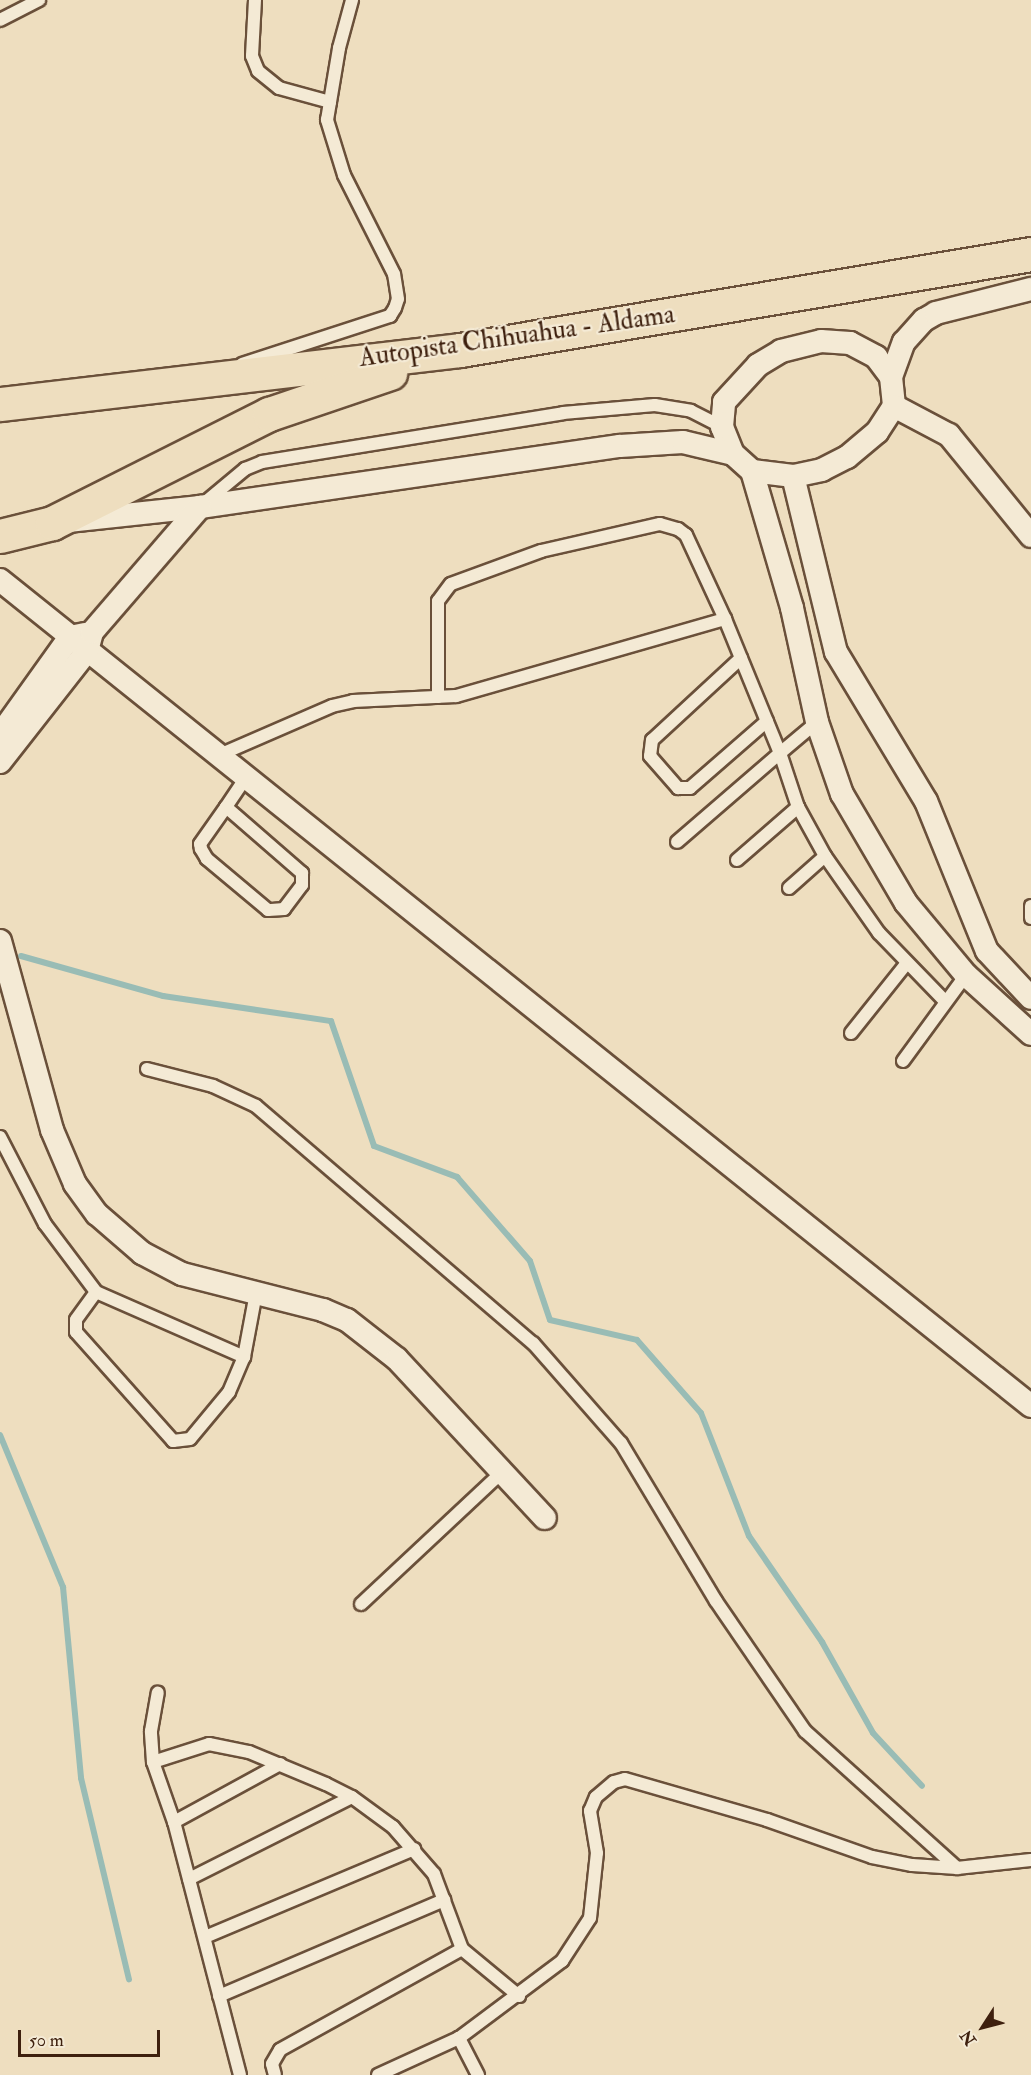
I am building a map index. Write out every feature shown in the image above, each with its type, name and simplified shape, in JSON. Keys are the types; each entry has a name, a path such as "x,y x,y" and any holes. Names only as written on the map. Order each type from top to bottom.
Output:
{"highway":[{"name":"Autopista Chihuahua - Aldama","path":"0,404 522,340 1031,254"},
{"path":"0,536 52,523 269,414 368,378 461,358 522,340"}],"street":[{"path":"752,471 793,476 822,470 847,457 877,432 894,406 891,377 904,342 924,320 936,313 1031,289"},
{"path":"891,377 876,357 850,343 802,345 758,365 737,385 724,402 722,427 733,454 752,471 789,597 817,722 842,794 870,846 906,903 966,975 1031,1034"},
{"path":"894,406 950,435 1031,536"},
{"path":"52,523 201,507 648,443 683,442 733,454"},
{"path":"793,476 836,652 926,801 987,951 1028,988"},
{"path":"0,735 201,507"},
{"path":"0,580 83,640 217,756 1031,1406"},
{"path":"0,762 83,640"},
{"path":"0,941 52,1130 75,1185 119,1237 142,1253 182,1274 323,1310 373,1338 397,1359 545,1518"}],"lane":[{"path":"0,20 39,0"},
{"path":"255,0 252,56 258,71 279,88 330,102"},
{"path":"214,376 258,357 390,316 395,308 398,299 394,274 339,163 327,120 339,48 352,0"},
{"path":"201,507 245,469 262,462 563,413 655,405 691,411 722,427"},
{"path":"438,697 438,601 443,592 462,578 542,551 668,525 686,536 725,619 780,753 798,807 825,856 879,933 906,964 945,1001"},
{"path":"217,756 332,706 362,700 456,696 725,619"},
{"path":"741,658 652,740 650,756 678,788 690,788 767,721"},
{"path":"677,842 817,722"},
{"path":"226,807 302,873 302,885 284,909 268,910 202,854 200,844 246,777"},
{"path":"737,860 798,807"},
{"path":"789,888 825,856"},
{"path":"1031,906 1031,918"},
{"path":"851,1033 906,964"},
{"path":"903,1061 966,975"},
{"path":"147,1069 213,1086 256,1106 533,1343 621,1443 716,1601 805,1731 957,1868"},
{"path":"1,1134 24,1189 45,1224 96,1292 243,1357"},
{"path":"96,1292 76,1320 76,1332 173,1441 190,1439 219,1409 243,1357 256,1293"},
{"path":"361,1604 501,1472"},
{"path":"158,1693 151,1731 153,1762 174,1822 240,2075"},
{"path":"153,1762 217,1745 280,1764 352,1797 393,1827 414,1849 434,1874 462,1949 519,1996"},
{"path":"174,1822 280,1764"},
{"path":"378,2075 459,2038 519,1996 562,1961 590,1918 597,1853 590,1811 596,1797 614,1782 625,1779 692,1798 872,1857 957,1868 1031,1860"},
{"path":"189,1879 352,1797"},
{"path":"205,1937 414,1849"},
{"path":"219,1996 444,1900"},
{"path":"276,2075 272,2064 280,2050 462,1949"},
{"path":"459,2038 478,2075"}],"waterway":[{"path":"21,956 163,996 331,1021 374,1146 457,1177 530,1261 550,1320 637,1340 701,1413 749,1536 822,1642 873,1733 922,1786"},
{"path":"0,1435 63,1587 81,1778 129,1979"}]}
